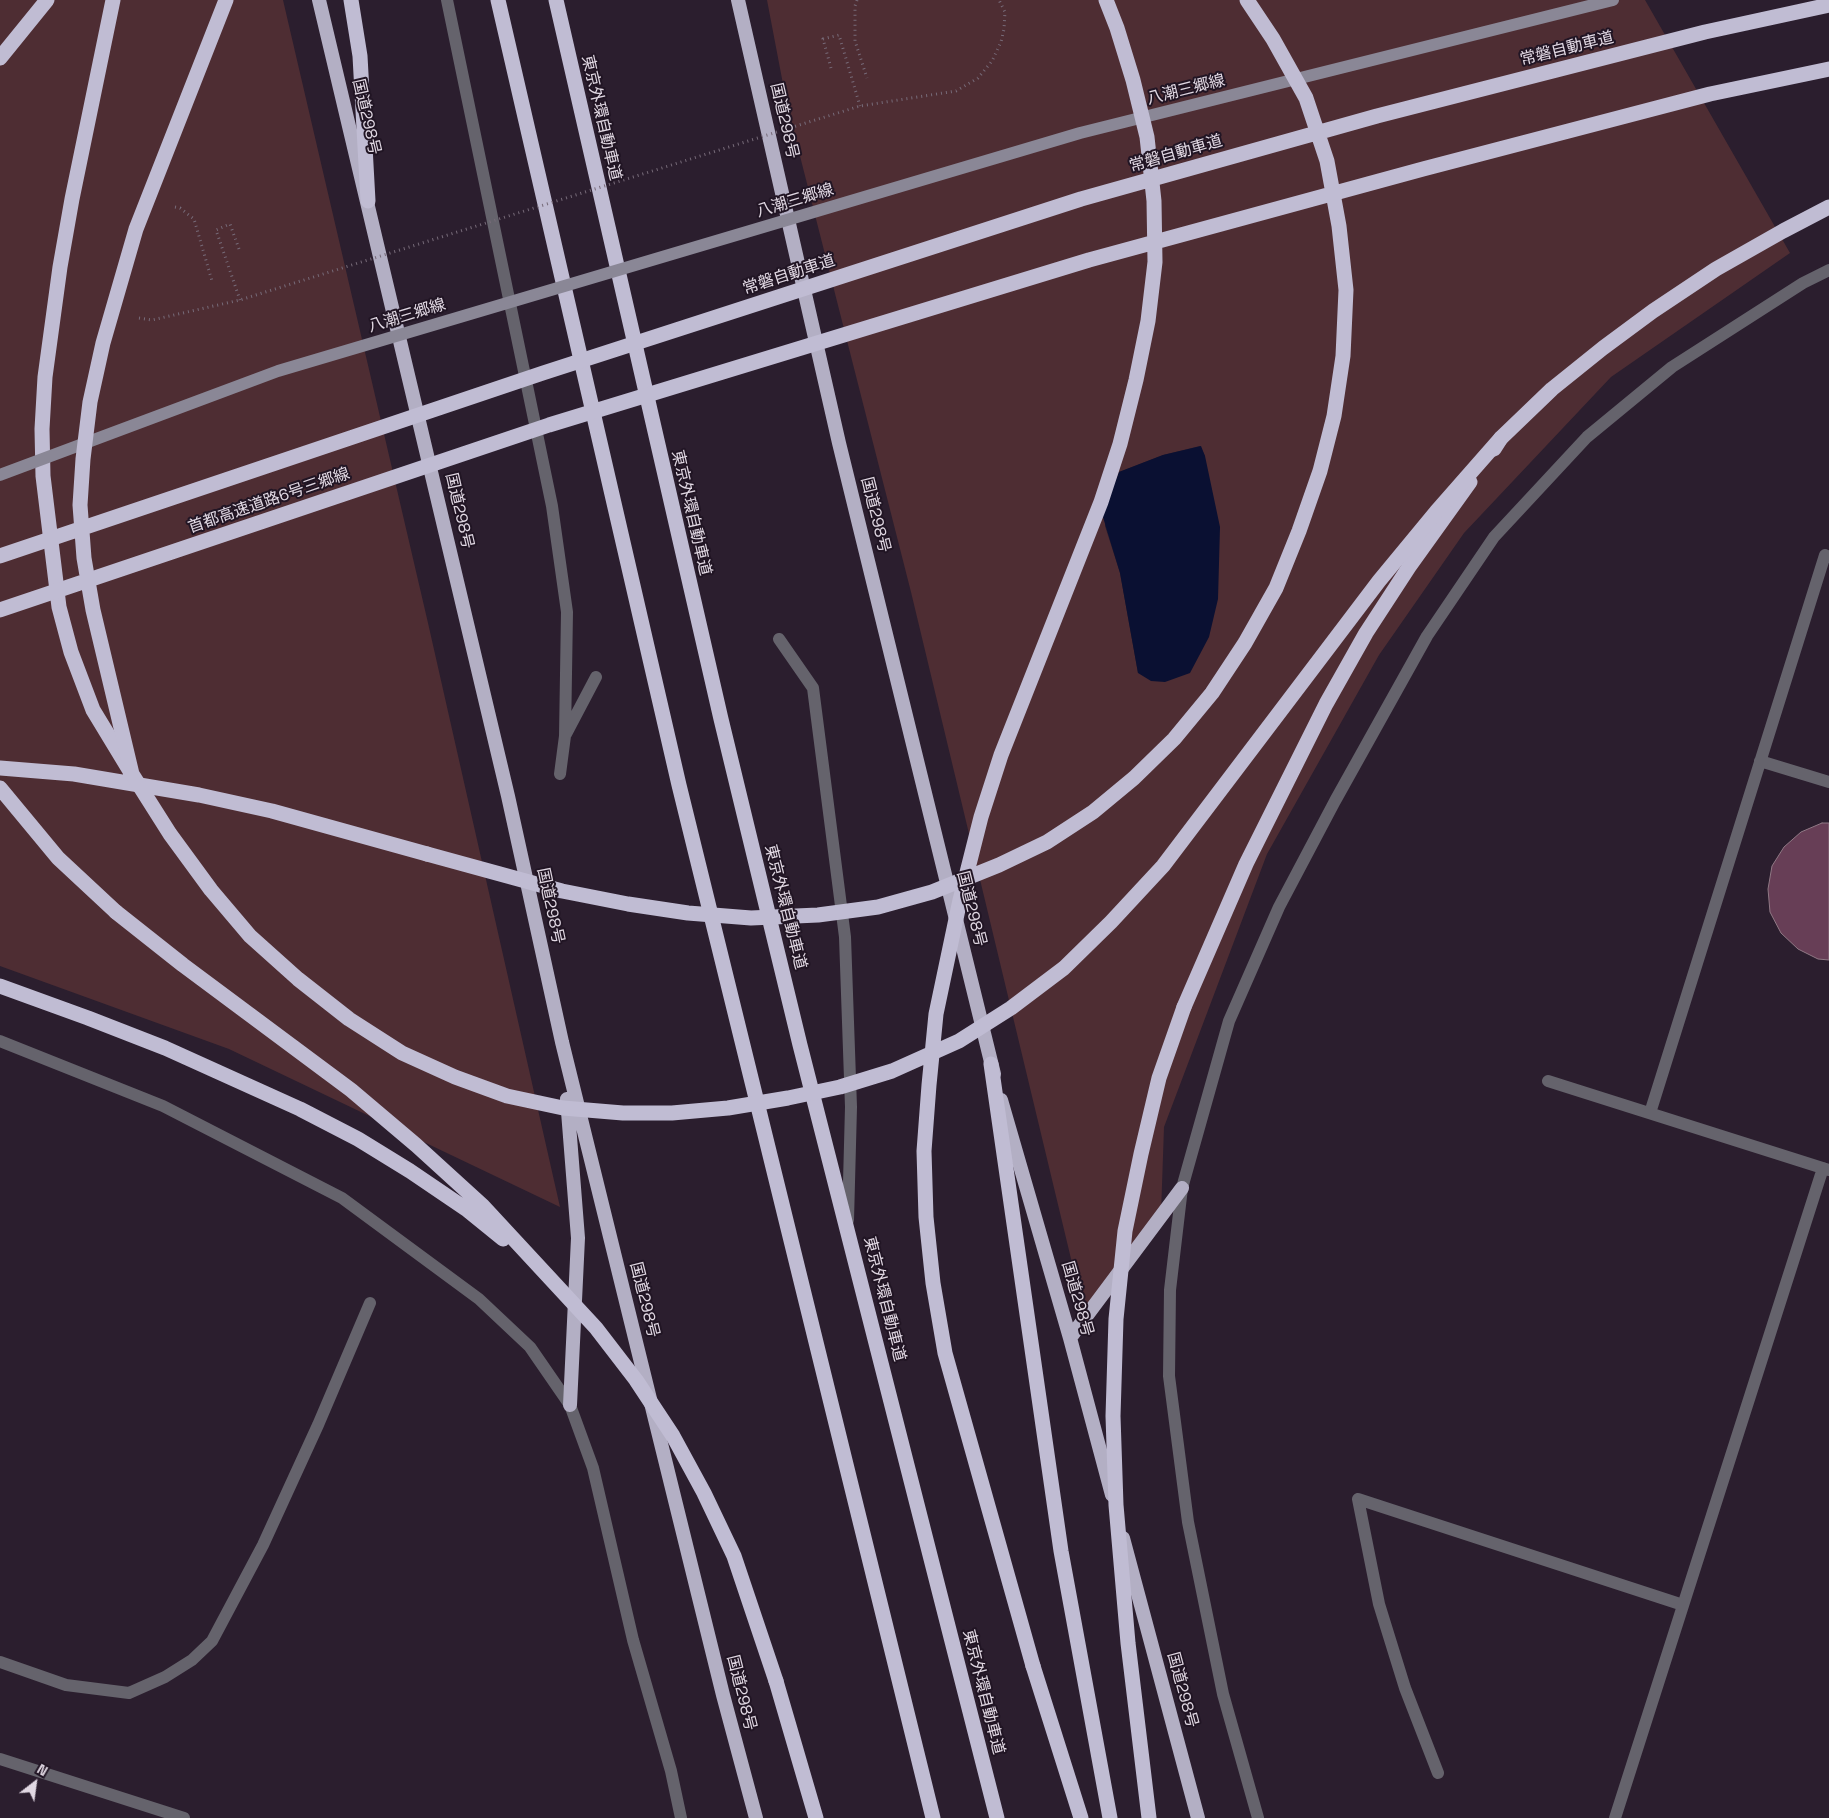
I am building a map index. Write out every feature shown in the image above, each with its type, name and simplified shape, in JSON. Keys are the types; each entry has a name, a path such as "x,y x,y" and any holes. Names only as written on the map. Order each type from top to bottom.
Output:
{"highway":[{"path":"0,58 47,0"},
{"path":"113,0 60,267 45,377 42,429 43,476 58,607 71,652 93,710 170,834 211,890 250,936 298,980 349,1019 402,1053 455,1078 507,1096 554,1106 624,1113 672,1112 728,1108 840,1087 892,1071 959,1041 1011,1008 1064,968 1164,866 1379,581 1501,438 1552,389 1652,311 1716,269 1829,207"},
{"path":"132,774 92,610 84,558 80,505 89,412 102,343 136,229 226,0"},
{"name":"国道298号","path":"320,0 508,796 562,1042 723,1694 756,1818"},
{"path":"351,0 360,56 368,201"},
{"path":"498,0 679,785 933,1818"},
{"name":"東京外環自動車道","path":"556,0 723,729 800,1045 997,1818"},
{"name":"国道298号","path":"738,0 839,442 991,1064 1070,1338 1198,1818"},
{"path":"1080,1818 1033,1666 945,1353 933,1283 926,1217 924,1150 928,1085 936,1014 960,900 979,827 1001,755 1101,502 1123,435 1148,321 1154,262 1154,201 1146,137 1133,80 1106,0"},
{"path":"0,768 74,774 198,795 272,811 562,891 688,913 751,918 818,916 878,907 932,892 999,865 1047,842 1093,812 1134,778 1174,739 1212,693 1245,643 1276,588 1320,471 1334,416 1343,356 1346,290 1339,226 1327,162 1306,98 1273,39 1247,0"},
{"name":"常磐自動車道","path":"542,373 1081,199 1387,113 1705,32 1829,5"},
{"name":"首都高速道路6号三郷線","path":"0,610 549,425 1089,260 1710,94 1829,69"},
{"name":"首都高速道路6号三郷線","path":"0,556 542,373"},
{"path":"1149,1818 1128,1643 1116,1505 1113,1416 1116,1319 1125,1231 1140,1154 1160,1078 1184,1007 1214,934 1250,855 1326,704 1366,633 1409,567 1501,438"},
{"path":"0,788 58,858 116,912 183,965 351,1090 484,1206 602,1336 636,1380 673,1436 704,1493 734,1556 776,1681 816,1818"},
{"path":"0,986 165,1048 300,1109 358,1139 466,1209 550,1278"},
{"path":"562,1042 578,1238 570,1405"},
{"path":"991,1064 1061,1551 1110,1818"},
{"path":"1070,1338 1182,1188"},
{"path":"776,1681 808,1818"}],"main road":[{"name":"八潮三郷線","path":"0,475 278,371 1071,136 1613,0"}],"street":[{"path":"447,0 552,506 567,612 565,736 560,774"},
{"path":"1258,1818 1223,1694 1188,1522 1170,1386 1170,1290 1182,1188 1229,1022 1279,907 1335,802 1427,636 1494,537 1587,437 1672,367 1803,283 1829,270"},
{"path":"1650,1113 1825,555 1829,557"},
{"path":"779,639 813,688 845,946 851,1107 848,1228"},
{"path":"565,736 596,677"},
{"path":"1760,761 1829,782"},
{"path":"0,1041 163,1106 342,1198 485,1305 530,1347 570,1405 593,1468 633,1640 671,1771 681,1818"},
{"path":"1548,1081 1826,1169 1615,1818"},
{"path":"0,1662 66,1685 129,1694 165,1677 192,1660 212,1640 263,1545 318,1425 370,1303"},
{"path":"1438,1773 1405,1688 1379,1604 1358,1498 1683,1605"},
{"path":"0,1759 184,1818"}],"path":[{"path":"857,0 855,6 855,41 867,78"},
{"path":"137,318 152,320 240,300 860,106 956,91 978,78 992,61 1001,42 1005,12 999,0"},
{"path":"831,68 823,40 839,35 860,106"},
{"path":"173,207 180,208 194,219 212,281"},
{"path":"239,249 230,224 216,230 240,300"}],"shaded area":[{"path":"0,0 283,0 428,623 560,1207 229,1049 0,966"},
{"path":"767,0 1645,0 1790,253 1611,377 1464,533 1379,655 1267,854 1164,1127 1161,1214 1085,1317 911,592 787,105","holes":["1200,446 1205,456 1138,673 1120,573 1105,526 1119,472 1163,455"]}],"water":[{"path":"1201,446 1205,456 1220,527 1218,599 1209,637 1190,673 1165,682 1151,681 1138,673 1120,573 1102,514 1119,472 1163,455"}],"building":[{"path":"1822,823 1829,823 1829,960 1818,959 1798,949 1781,933 1770,912 1768,889 1772,866 1784,847 1801,832"}]}
